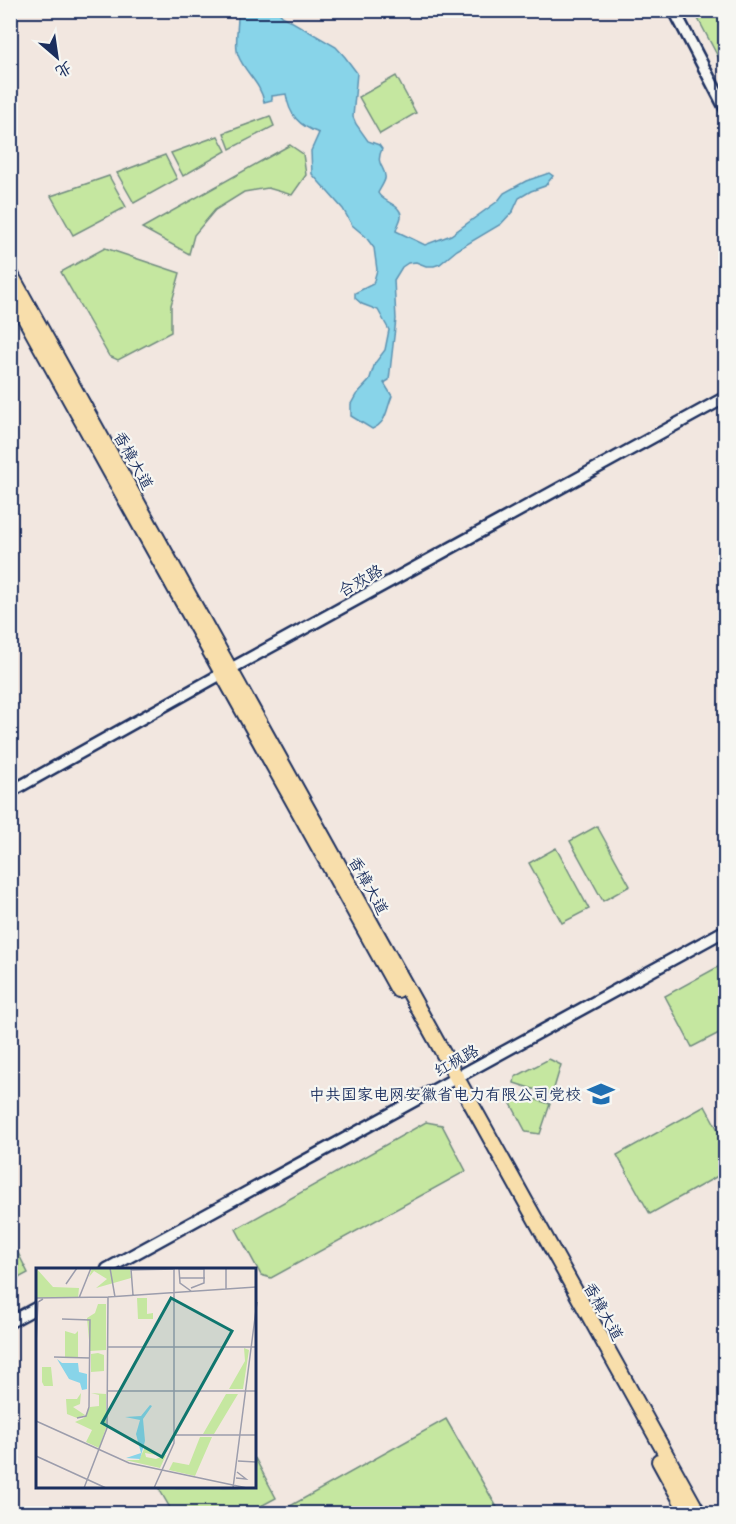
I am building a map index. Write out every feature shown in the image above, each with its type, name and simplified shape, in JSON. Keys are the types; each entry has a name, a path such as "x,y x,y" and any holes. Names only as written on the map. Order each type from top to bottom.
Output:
{"main road":[{"name":"香樟大道","path":"10,273 688,1514"},
{"name":"香樟大道","path":"10,292 227,670"},
{"name":"香樟大道","path":"452,1079 699,1514"}],"street":[{"path":"674,10 726,110"},
{"name":"合欢路","path":"10,792 227,670 726,397"},
{"name":"红枫路","path":"108,1268 726,930"},
{"path":"10,1322 36,1308"}],"green space":[{"path":"694,11 725,11 725,70"},
{"path":"396,76 416,113 380,134 359,97"},
{"path":"270,116 274,126 230,149 224,133"},
{"path":"218,136 226,151 183,176 171,153"},
{"path":"290,145 303,154 306,175 292,195 268,188 244,192 215,210 194,235 189,254 142,228"},
{"path":"165,155 177,179 134,203 117,173"},
{"path":"109,176 126,207 73,235 51,196"},
{"path":"105,248 180,273 171,305 171,332 118,360 109,356 61,272"},
{"path":"597,826 630,886 603,901 570,841"},
{"path":"556,848 589,909 562,923 529,863"},
{"path":"725,963 725,1030 692,1047 665,996"},
{"path":"549,1059 561,1065 552,1095 514,1083 515,1077"},
{"path":"511,1092 550,1104 540,1134 526,1132 508,1098"},
{"path":"705,1106 725,1143 725,1172 650,1214 617,1155"},
{"path":"426,1122 442,1125 466,1171 271,1278 261,1275 236,1229"},
{"path":"11,1239 28,1273 10,1282"},
{"path":"446,1419 498,1509 489,1514 285,1513 283,1510"},
{"path":"256,1460 276,1498 248,1513 173,1513 159,1488 256,1488"}],"water":[{"path":"238,11 278,11 282,16 336,47 357,73 353,117 368,141 379,145 382,149 379,159 385,179 378,193 401,213 396,231 425,245 451,235 498,201 504,193 526,181 549,173 553,176 545,186 519,198 513,211 501,224 457,250 440,264 426,266 416,262 402,267 394,280 396,319 389,380 384,383 392,396 383,420 372,429 351,416 351,404 369,381 375,363 385,350 389,330 378,310 362,304 355,298 355,293 373,284 377,270 374,248 352,225 343,209 312,174 311,151 319,133 296,119 292,114 286,94 272,96 272,100 264,102 260,89 238,55 236,45"}],"place":[{"name":"中共国家电网安徽省电力有限公司党校","path":"601,1094"}]}
